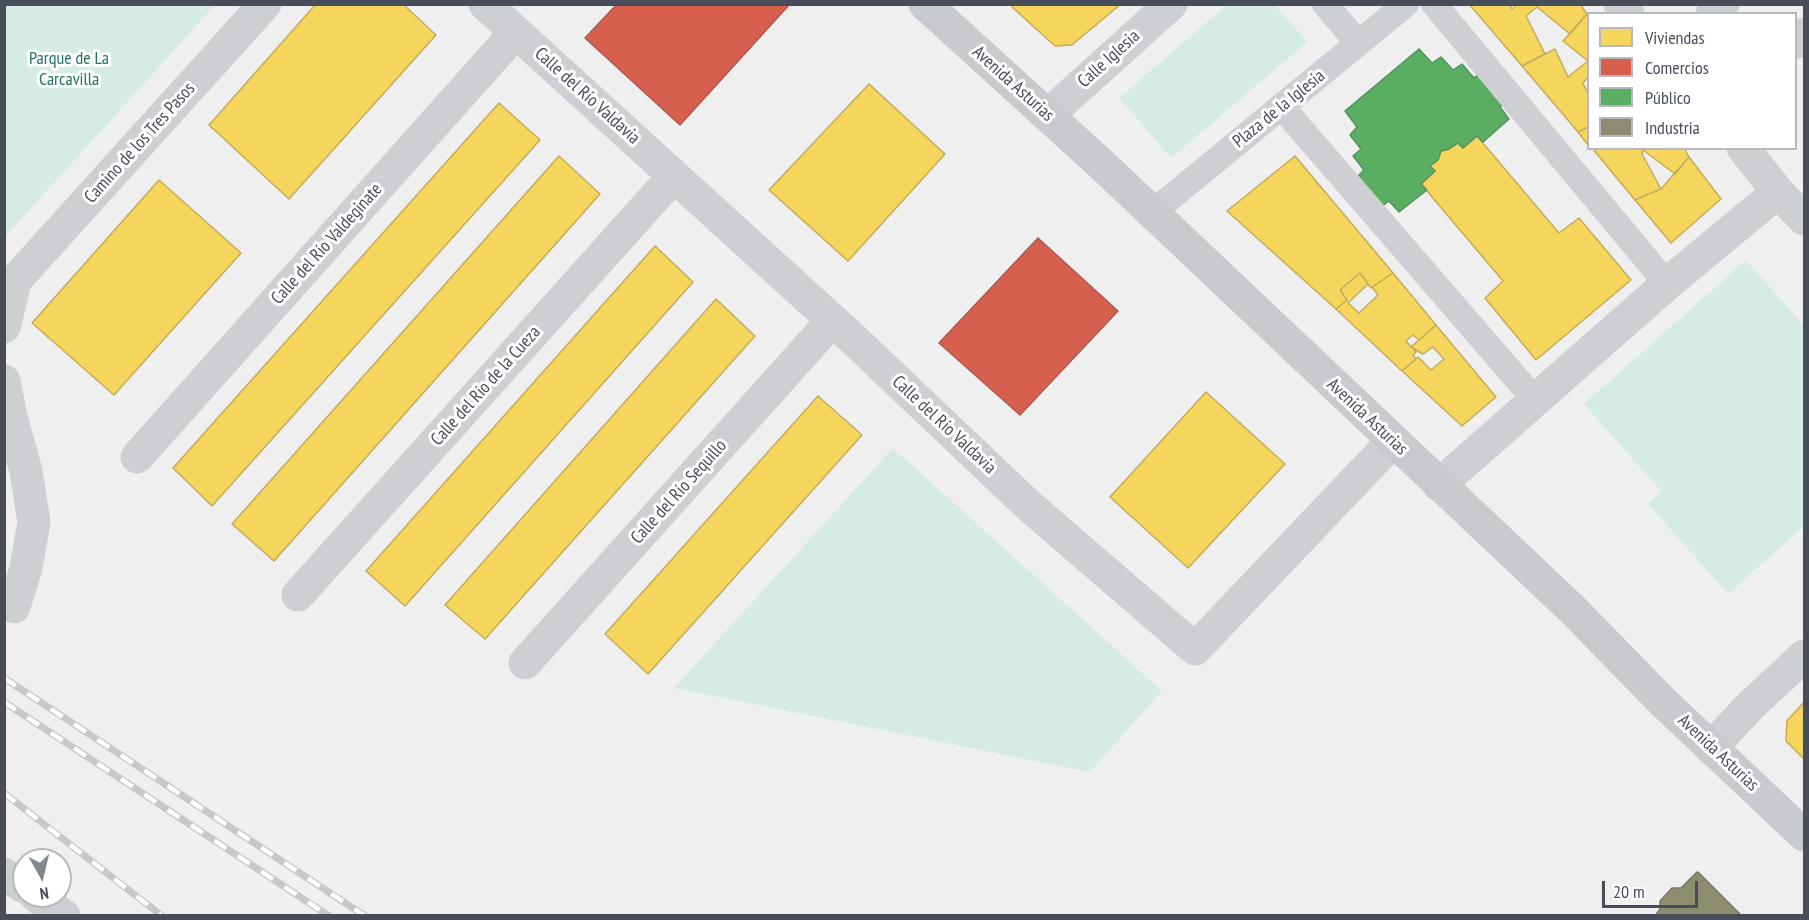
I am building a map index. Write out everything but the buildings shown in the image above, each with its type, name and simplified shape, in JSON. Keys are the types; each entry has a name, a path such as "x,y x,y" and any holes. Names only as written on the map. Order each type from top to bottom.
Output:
{"main road":[{"name":"Avenida Asturias","path":"925,4 1048,115 1573,610 1711,748 1804,835"}],"street":[{"name":"Camino de los Tres Pasos","path":"4,327 10,288 266,4"},
{"name":"Calle del Río Valdavia","path":"485,4 832,321 1027,504 1195,649 1393,441"},
{"name":"Calle Iglesia","path":"1048,115 1171,4"},
{"path":"1325,4 1358,43"},
{"name":"Plaza de la Iglesia","path":"1152,213 1406,4"},
{"path":"1434,4 1667,284"},
{"name":"Calle del Río Valdeginate","path":"137,457 516,32"},
{"path":"1281,106 1536,401"},
{"path":"1745,150 1778,192 1804,219"},
{"name":"Calle del Río de la Cueza","path":"298,595 674,176"},
{"path":"1439,485 1667,284 1778,192"},
{"name":"Calle del Río Sequillo","path":"525,663 832,321"},
{"path":"4,381 26,471 34,522 26,568 14,606"},
{"path":"1711,748 1804,656"}],"green space":[{"path":"1228,4 1275,5 1307,42 1171,158 1119,98"},
{"name":"Parque de La Carcavilla","path":"4,5 215,5 5,237"},
{"path":"1746,260 1804,326 1804,526 1728,594 1648,504 1661,491 1584,404"},
{"path":"893,448 1162,691 1090,772 674,688"}],"railway":[{"path":"4,678 365,916"},
{"path":"4,702 329,916"},
{"path":"4,793 162,916"}]}
